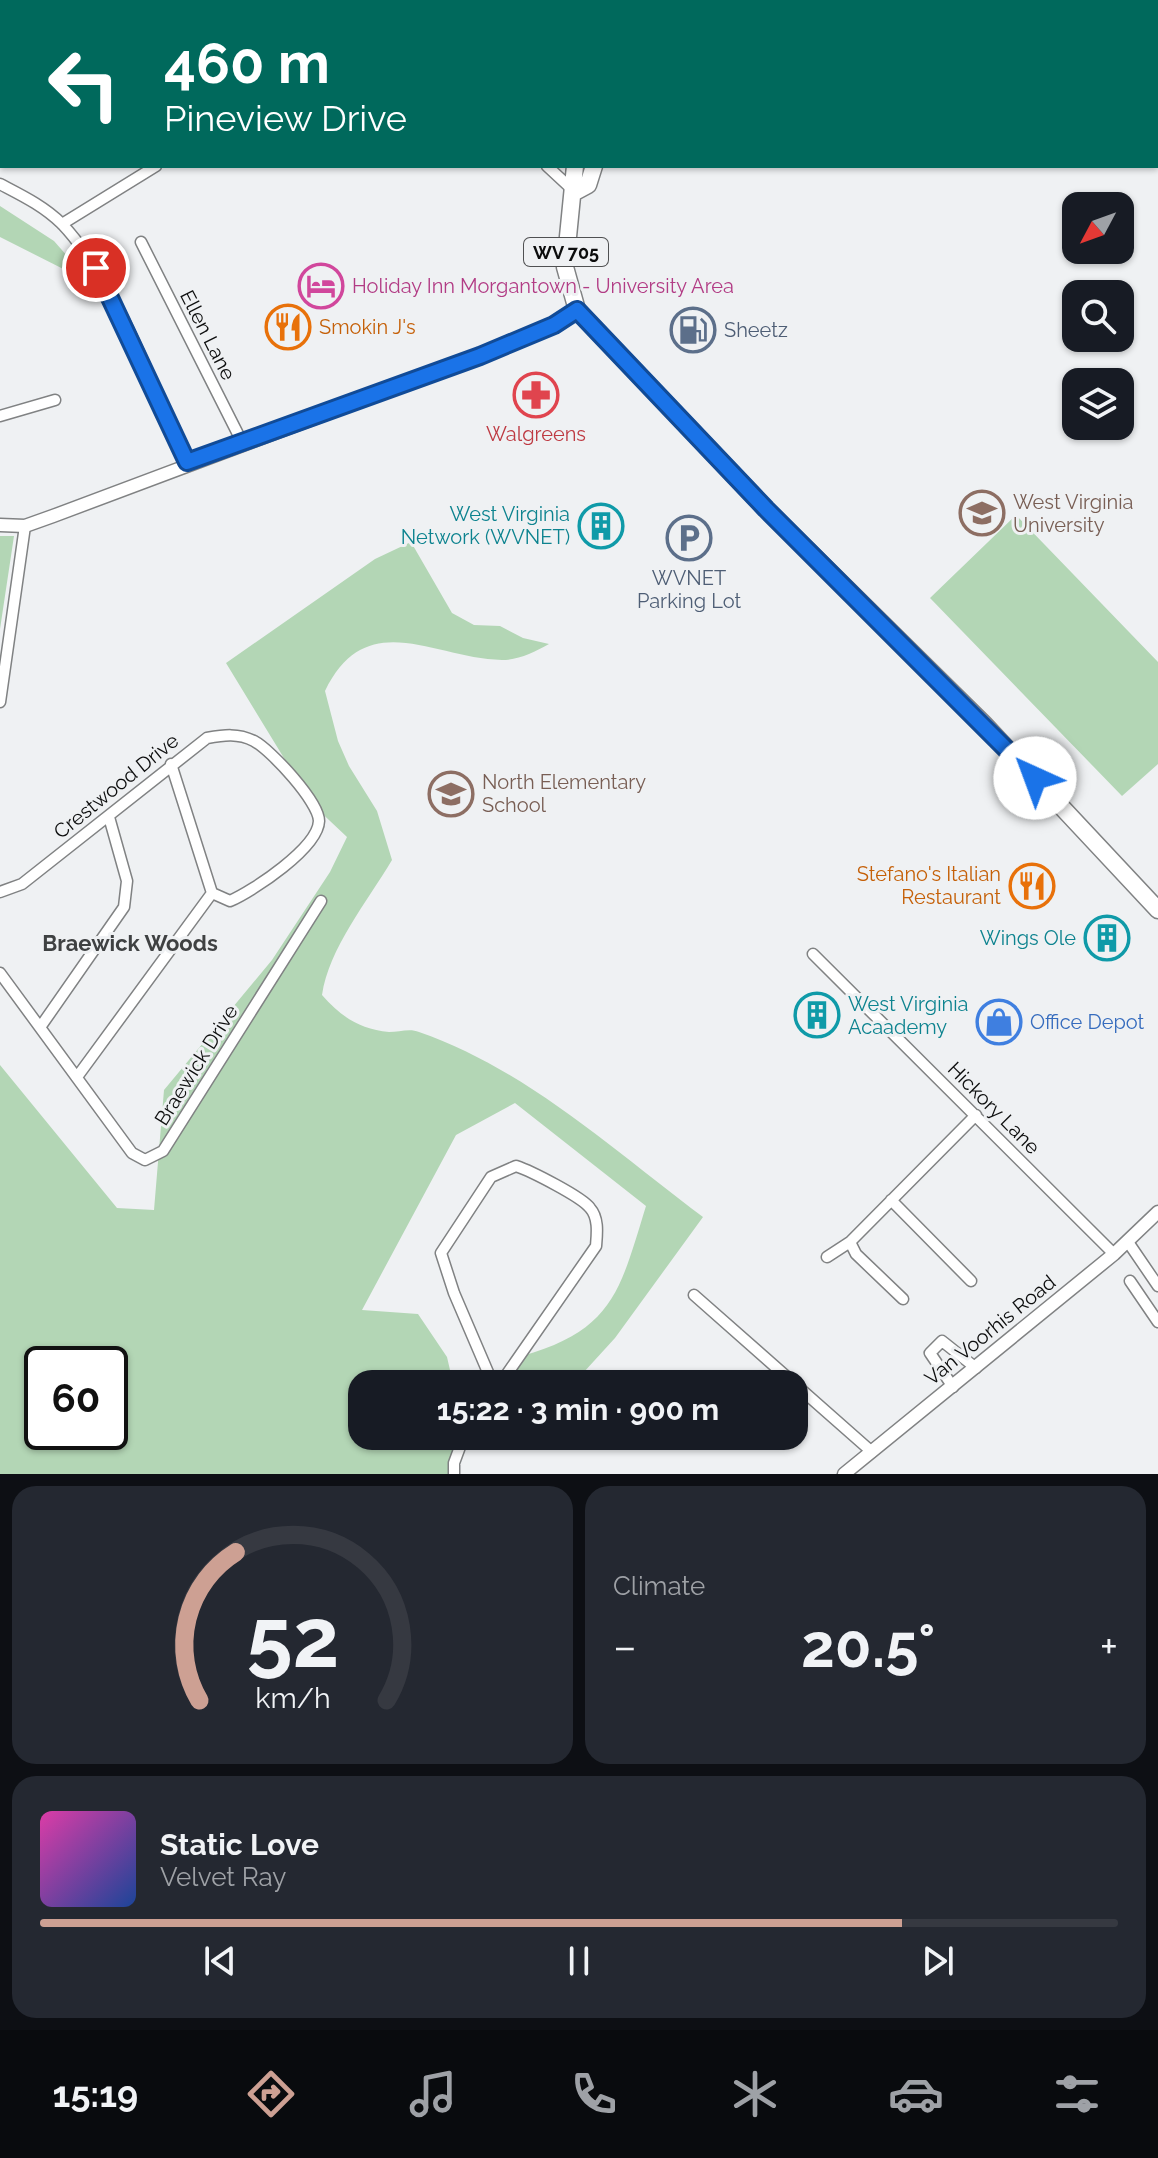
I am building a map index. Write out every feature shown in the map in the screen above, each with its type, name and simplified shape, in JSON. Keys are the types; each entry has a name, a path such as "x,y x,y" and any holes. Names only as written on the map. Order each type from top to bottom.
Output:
{"main road":[{"name":"WV 705","path":"575,168 575,192 565,267 577,310 766,509 984,724 1158,910"},
{"name":"WV 705","path":"575,192 588,185 593,168"}],"street":[{"path":"62,224 153,168"},
{"path":"549,168 575,192"},
{"path":"0,184 41,206 62,224 96,268 187,462"},
{"name":"Ellen Lane","path":"141,242 243,444"},
{"path":"0,525 25,526 187,462 480,356 554,325 577,310"},
{"path":"0,416 55,400"},
{"path":"0,702 3,662 25,526"},
{"name":"Crestwood Drive","path":"0,892 22,884 207,738 233,734 257,742 310,797 319,820 315,838 252,892 230,901 212,893"},
{"path":"77,1077 212,893 171,764"},
{"path":"41,1026 124,907 127,881 109,817"},
{"name":"Braewick Drive","path":"0,973 132,1153 145,1160 163,1151 321,901"},
{"name":"Hickory Lane","path":"813,954 1114,1254"},
{"path":"827,1257 850,1242 976,1115"},
{"path":"487,1370 454,1293 441,1253 491,1177 516,1166 532,1171 590,1208 598,1227 596,1246 510,1370"},
{"path":"891,1200 971,1281"},
{"name":"Van Voorhis Road","path":"844,1474 1114,1254 1158,1212"},
{"path":"850,1242 856,1254 903,1299"},
{"path":"1128,1242 1158,1286"},
{"path":"1130,1281 1158,1322"},
{"path":"694,1295 872,1452"},
{"path":"953,1387 930,1353 942,1341 976,1368"},
{"path":"454,1474 459,1450"}],"green space":[{"path":"0,206 54,241 91,283 0,237"},
{"path":"1016,515 1158,662 1158,764 1122,796 930,598"},
{"path":"0,536 14,536 0,629"},
{"path":"411,542 452,613 474,625 500,626 523,638 549,644 532,653 502,660 404,643 382,643 361,650 342,665 325,691 338,741 349,766 377,811 392,860 332,960 322,995 336,1010 360,1025 389,1032 416,1031 496,1067 567,1113 703,1217 615,1338 586,1370 515,1370 522,1356 553,1346 577,1333 609,1303 629,1261 646,1206 515,1103 456,1135 362,1310 418,1314 447,1357 450,1370 348,1370 348,1450 453,1450 452,1474 0,1474 0,1065 117,1208 154,1210 164,1090 272,960 330,872 347,837 312,804 226,663 375,559"}],"place":[{"name":"Holiday Inn Morgantown - University Area","path":"321,286"},
{"name":"Smokin J's","path":"288,327"},
{"name":"Sheetz","path":"693,330"},
{"name":"Walgreens","path":"536,395"},
{"name":"West Virginia University","path":"982,513"},
{"name":"West Virginia Network (WVNET)","path":"601,526"},
{"name":"WVNET Parking Lot","path":"689,538"},
{"name":"North Elementary School","path":"451,794"},
{"name":"Stefano's Italian Restaurant","path":"1032,886"},
{"name":"Wings Ole","path":"1107,938"},
{"name":"West Virginia Acaademy","path":"817,1015"},
{"name":"Office Depot","path":"999,1022"}],"district":[{"name":"Braewick Woods","path":"130,943"}],"route":[{"path":"96,268 187,462 480,356 554,325 577,310 766,509 1035,778"}]}
